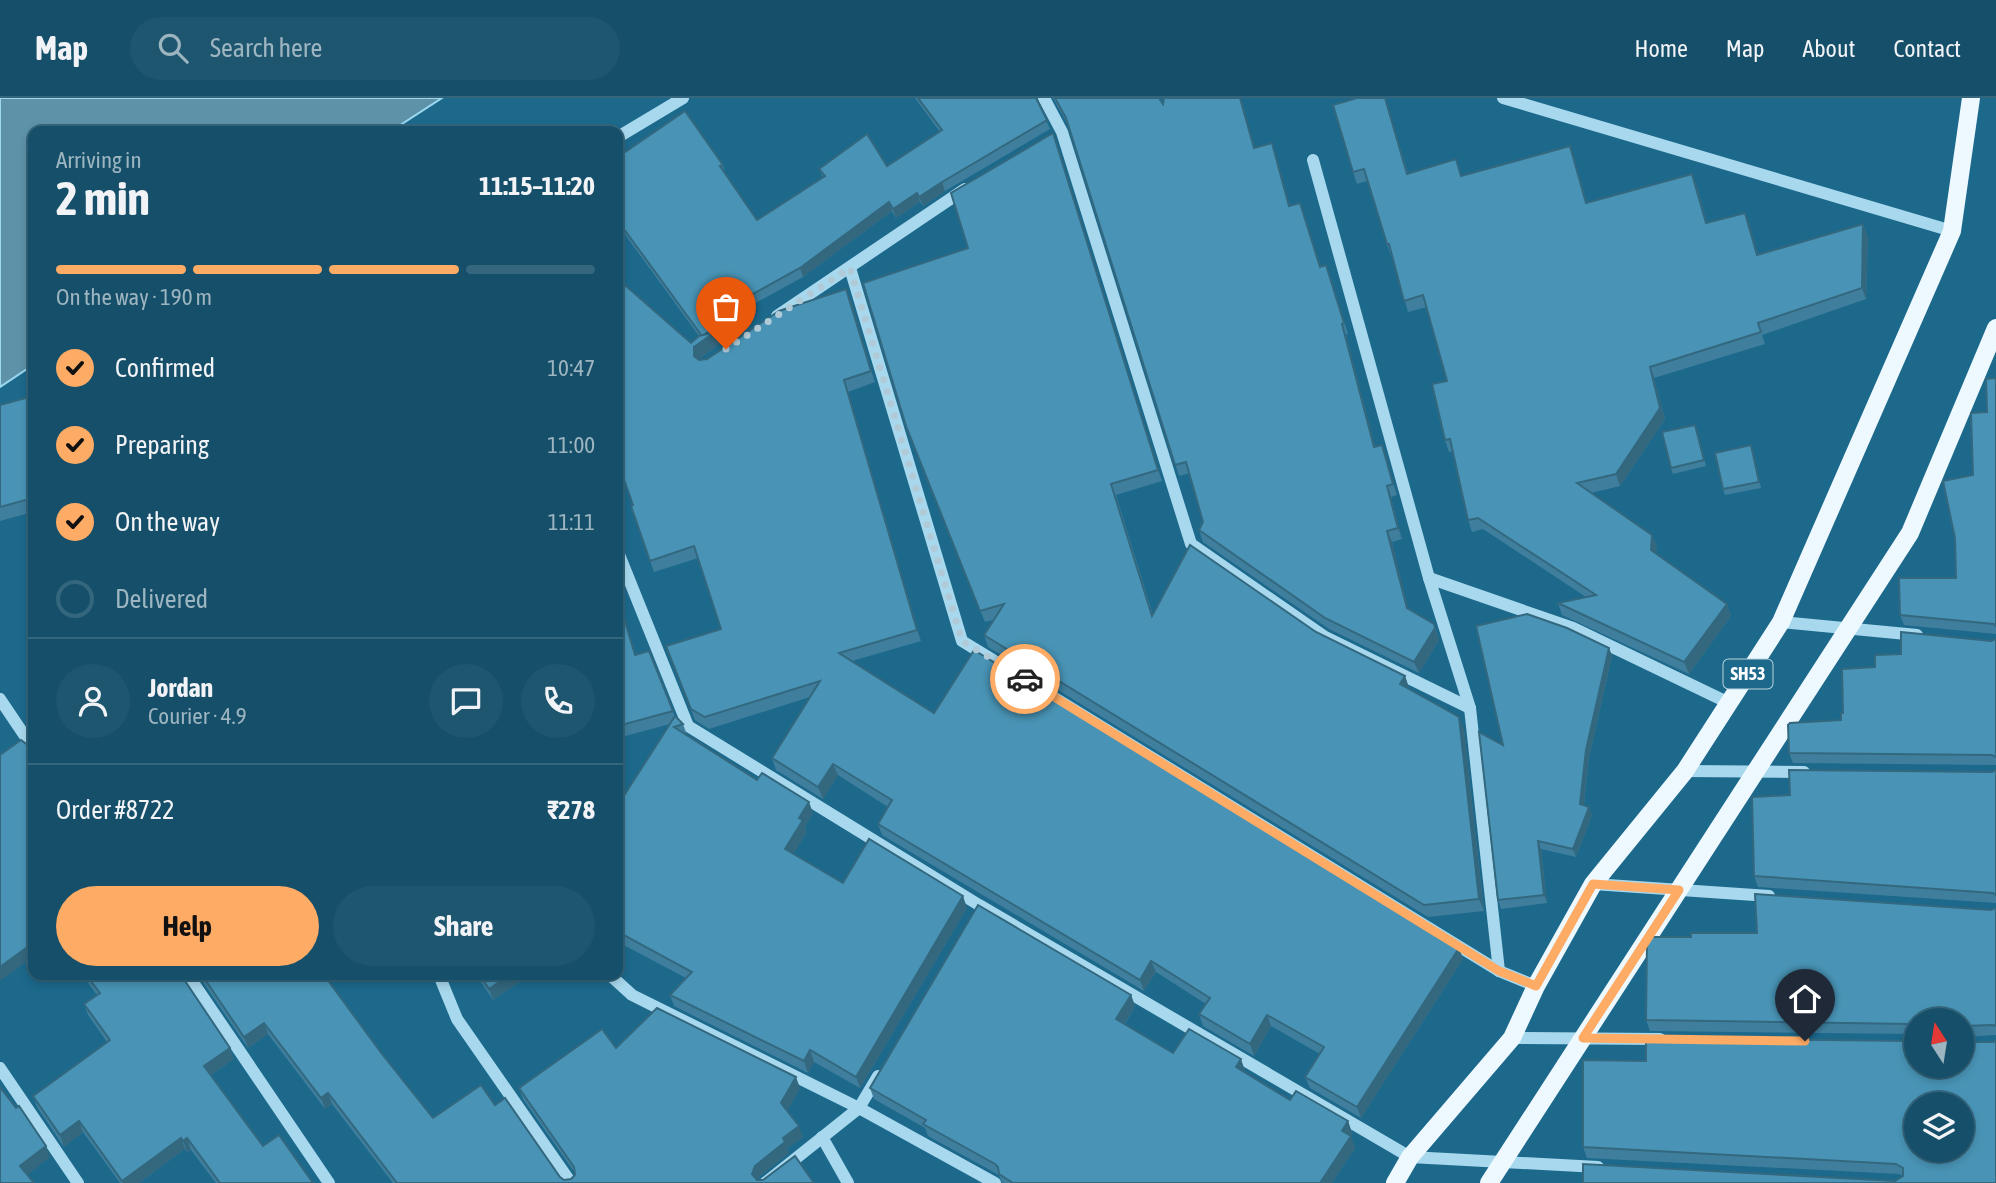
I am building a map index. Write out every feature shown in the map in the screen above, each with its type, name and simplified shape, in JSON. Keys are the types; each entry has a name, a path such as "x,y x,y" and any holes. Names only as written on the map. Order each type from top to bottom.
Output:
{"main road":[{"name":"SH53","path":"1395,1183 1410,1157 1512,1038 1536,986 1593,884 1685,771 1781,622 1952,232 1971,98"},
{"path":"1489,1183 1910,533 1996,328"}],"street":[{"path":"623,134 683,98"},
{"path":"1044,98 1191,544 1325,637 1470,708"},
{"path":"1503,98 1952,232"},
{"path":"1313,160 1429,578 1470,708 1499,971"},
{"path":"761,326 972,185"},
{"path":"850,268 962,641 1499,971 1536,986"},
{"path":"623,564 688,726 979,905 1410,1157 1612,1168"},
{"path":"1429,578 1573,628 1729,704"},
{"path":"1781,622 1929,636"},
{"path":"0,699 28,741"},
{"path":"1685,771 1823,772"},
{"path":"1593,884 1776,897"},
{"path":"972,917 979,905"},
{"path":"191,980 329,1183"},
{"path":"441,980 457,1019 571,1183"},
{"path":"616,980 632,995 859,1108 995,1183"},
{"path":"1512,1038 1680,1040"},
{"path":"765,1183 859,1108 887,1060"},
{"path":"0,1068 78,1183"},
{"path":"822,1138 848,1183"}],"water":[{"path":"0,98 442,98 399,126 28,126 28,368 0,387"}],"building":[{"path":"918,98 1036,98 1047,120 919,197 917,193 893,209 889,202 800,268 724,310 728,319 702,336 623,228 623,154 685,111 757,220 825,176 819,169 867,134 887,166 942,130"},
{"path":"1055,98 1159,98 1163,104 1164,98 1240,98 1254,148 1272,143 1289,206 1300,203 1320,267 1326,265 1344,323 1342,324 1374,447 1382,445 1393,484 1387,486 1398,528 1387,531 1407,608 1434,624 1435,628 1414,662 1325,618 1199,530 1203,522 1186,462 1175,465 1066,118"},
{"path":"1357,98 1385,98 1407,174 1456,159 1461,176 1570,146 1586,203 1692,174 1706,223 1745,213 1757,255 1863,224 1862,288 1758,323 1761,332 1650,367 1660,408 1616,474 1577,483 1652,535 1651,550 1727,604 1684,662 1558,603 1596,595 1478,518 1468,520 1450,439 1445,440 1432,384 1447,381 1423,295 1404,301 1389,244 1364,169 1353,172 1333,105"},
{"path":"1053,133 1158,470 1111,484 1152,616 1190,545 1316,632 1405,676 1400,684 1459,717 1479,899 1424,905 984,635 1004,604 980,611 906,426 863,283 968,248 951,193"},
{"path":"623,283 691,343 699,336 715,332 694,347 694,356 699,360 707,359 779,311 846,289 871,371 844,380 917,630 839,653 934,713 974,650 1459,948 1357,1107 1305,1077 1324,1047 1267,1015 1250,1044 1199,1014 1210,998 1151,961 1140,980 878,824 892,800 833,764 818,787 772,758 820,681 705,717 691,709 666,646 721,629 694,546 650,561 631,506 633,505 623,477"},
{"path":"1996,378 1996,626 1900,615 1899,578 1956,578 1955,538 1943,481 1973,475 1971,413 1987,412 1986,379"},
{"path":"28,397 28,499 0,507 0,405"},
{"path":"1695,425 1704,460 1671,468 1662,432"},
{"path":"1751,445 1759,482 1723,489 1715,453"},
{"path":"623,614 635,655 649,651 673,711 623,725"},
{"path":"1527,614 1567,628 1609,648 1586,750 1580,804 1589,807 1573,849 1538,841 1544,895 1498,900 1479,732 1503,745 1476,626"},
{"path":"1901,632 1991,641 1996,639 1996,757 1789,753 1788,725 1841,720 1842,669 1875,667 1875,655 1901,654"},
{"path":"675,716 683,724 674,727 757,780 762,773 809,802 799,818 803,820 785,849 843,883 869,839 963,896 856,1077 810,1050 804,1061 670,995 692,972 623,935 623,797"},
{"path":"21,740 28,745 28,947 0,967 0,755"},
{"path":"1789,770 1996,770 1996,895 1754,876 1752,797 1790,795"},
{"path":"1755,894 1991,910 1996,908 1996,1026 1974,1026 1974,1008 1904,1008 1904,1024 1646,1020 1647,943 1651,937 1691,937 1691,933 1757,933"},
{"path":"978,905 1131,995 1116,1019 1173,1053 1189,1029 1241,1059 1236,1067 1290,1100 1296,1091 1348,1121 1342,1131 1351,1136 1320,1183 1013,1183 999,1174 995,1164 923,1124 926,1120 870,1088"},
{"path":"90,980 184,980 230,1048 204,1066 263,1146 279,1135 313,1183 220,1183 187,1138 183,1141 181,1138 122,1181 79,1121 60,1135 33,1096 110,1040 84,1004 100,993"},
{"path":"205,980 328,980 433,1118 481,1085 495,1105 505,1098 564,1180 575,1175 574,1167 519,1088 602,1029 616,1048 657,1008 796,1077 781,1103 799,1126 783,1138 785,1142 755,1166 752,1174 757,1180 763,1180 795,1156 814,1183 397,1183 328,1093 321,1098 264,1023 244,1037"},
{"path":"483,980 502,980 489,989"},
{"path":"1646,1038 1904,1041 1904,1078 1974,1078 1974,1042 1996,1041 1996,1183 1583,1183 1583,1164 1895,1181 1903,1176 1903,1168 1896,1164 1583,1147 1583,1060 1646,1061"},
{"path":"0,1087 16,1108 19,1106 46,1146 20,1166 34,1183 0,1183"}],"way so far":[{"path":"726,349 850,268 962,641 1025,679"}],"route":[{"path":"1025,679 1499,971 1536,986 1593,884 1679,890 1583,1038 1805,1041"}]}
